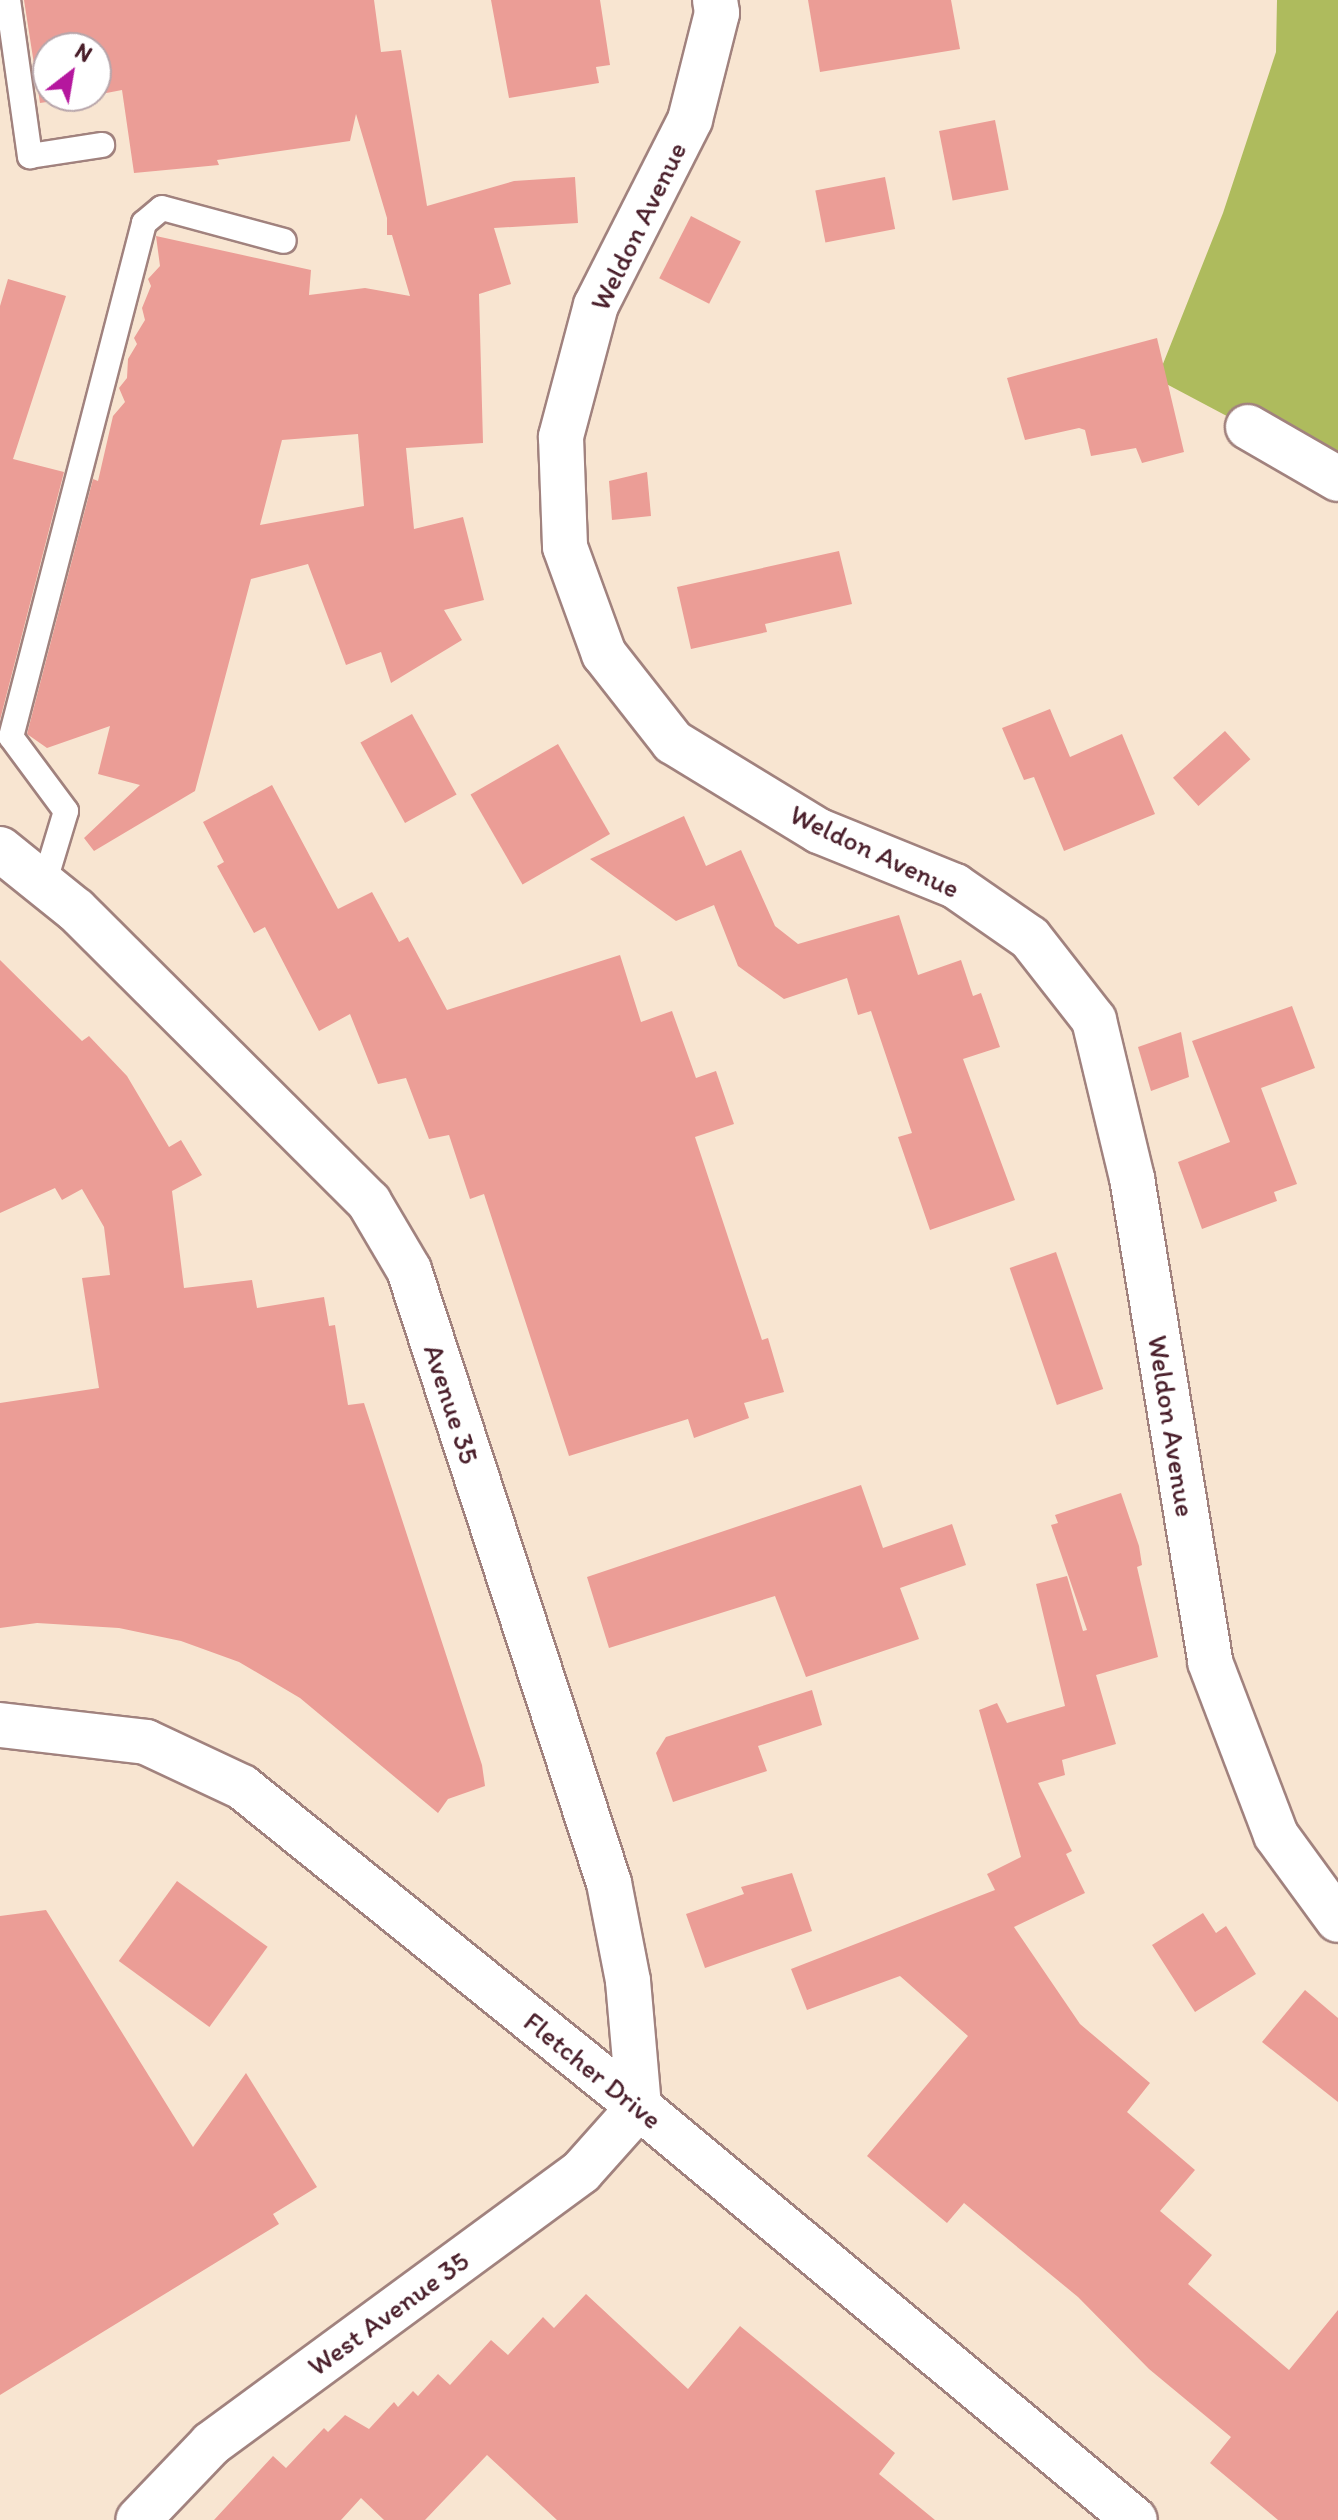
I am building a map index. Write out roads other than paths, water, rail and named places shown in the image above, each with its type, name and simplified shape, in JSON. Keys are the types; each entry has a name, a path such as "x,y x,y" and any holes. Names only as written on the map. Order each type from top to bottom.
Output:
{"street":[{"name":"Weldon Avenue","path":"715,0 717,13 690,120 596,305 561,437 565,547 604,654 673,742 819,831 955,886 1030,938 1094,1020 1132,1178 1210,1662 1276,1835 1338,1920"},
{"path":"1248,427 1338,479"},
{"name":"Avenue 35","path":"0,849 44,884 369,1202 409,1270 609,1883 628,1981 639,2107"},
{"name":"Fletcher Drive","path":"0,1725 146,1742 242,1787 639,2107 1135,2520"},
{"name":"West Avenue 35","path":"138,2520 211,2444 581,2172 639,2107"}],"lane":[{"path":"8,0 30,156 102,145"},
{"path":"44,884 66,811 11,737 144,223 162,208 284,241"}]}
